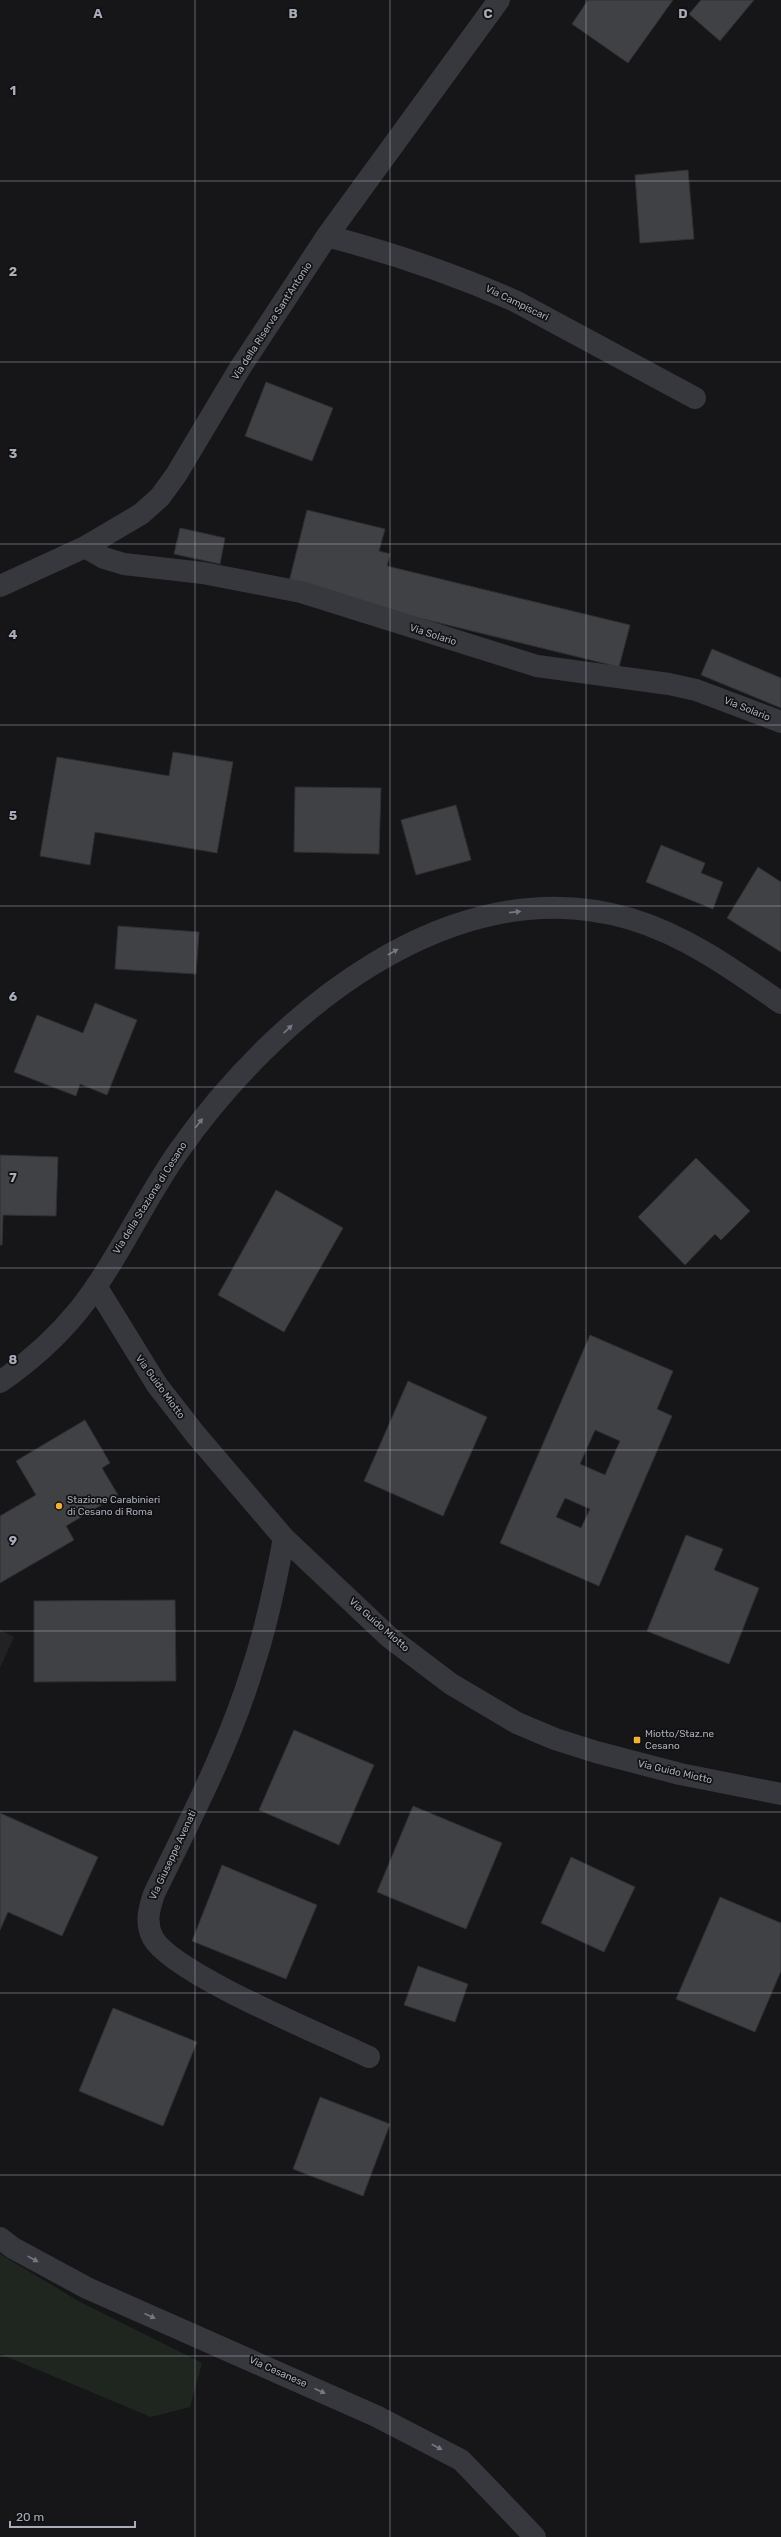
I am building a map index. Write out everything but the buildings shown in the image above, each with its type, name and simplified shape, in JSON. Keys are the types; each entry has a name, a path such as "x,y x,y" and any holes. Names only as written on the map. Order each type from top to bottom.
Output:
{"street":[{"name":"Via della Riserva Sant'Antonio","path":"0,586 85,547 141,514 168,487 240,368 327,236 499,0"},
{"name":"Via Campiscari","path":"327,236 435,268 488,289 515,301 695,398"},
{"name":"Via Solario","path":"85,547 104,558 124,564 203,573 301,592 537,666 669,684 696,690 781,722"},
{"name":"Via della Stazione di Cesano","path":"0,1382 47,1344 80,1309 96,1286 149,1196 178,1151 232,1083 298,1019 367,967 403,946 434,933 501,914 564,908 595,911 630,919 691,944 781,1003"},
{"name":"Via Guido Miotto","path":"96,1286 157,1385 196,1435 284,1538 389,1637 450,1684 517,1722 555,1739 596,1752 680,1774 781,1794"},
{"name":"Via Giuseppe Avenati","path":"284,1538 270,1608 253,1668 223,1748 154,1894 148,1910 148,1923 153,1938 165,1952 210,1982 369,2057"},
{"name":"Via Cesanese","path":"0,2238 20,2252 87,2288 376,2416 460,2460 535,2537"}],"shaded area":[{"path":"0,1630 14,1637 0,1668"},
{"path":"0,2254 80,2302 202,2363 190,2407 151,2417 0,2354"}],"place":[{"name":"Stazione Carabinieri di Cesano di Roma","path":"59,1506"},
{"name":"Miotto/Staz.ne Cesano","path":"637,1740"}]}
